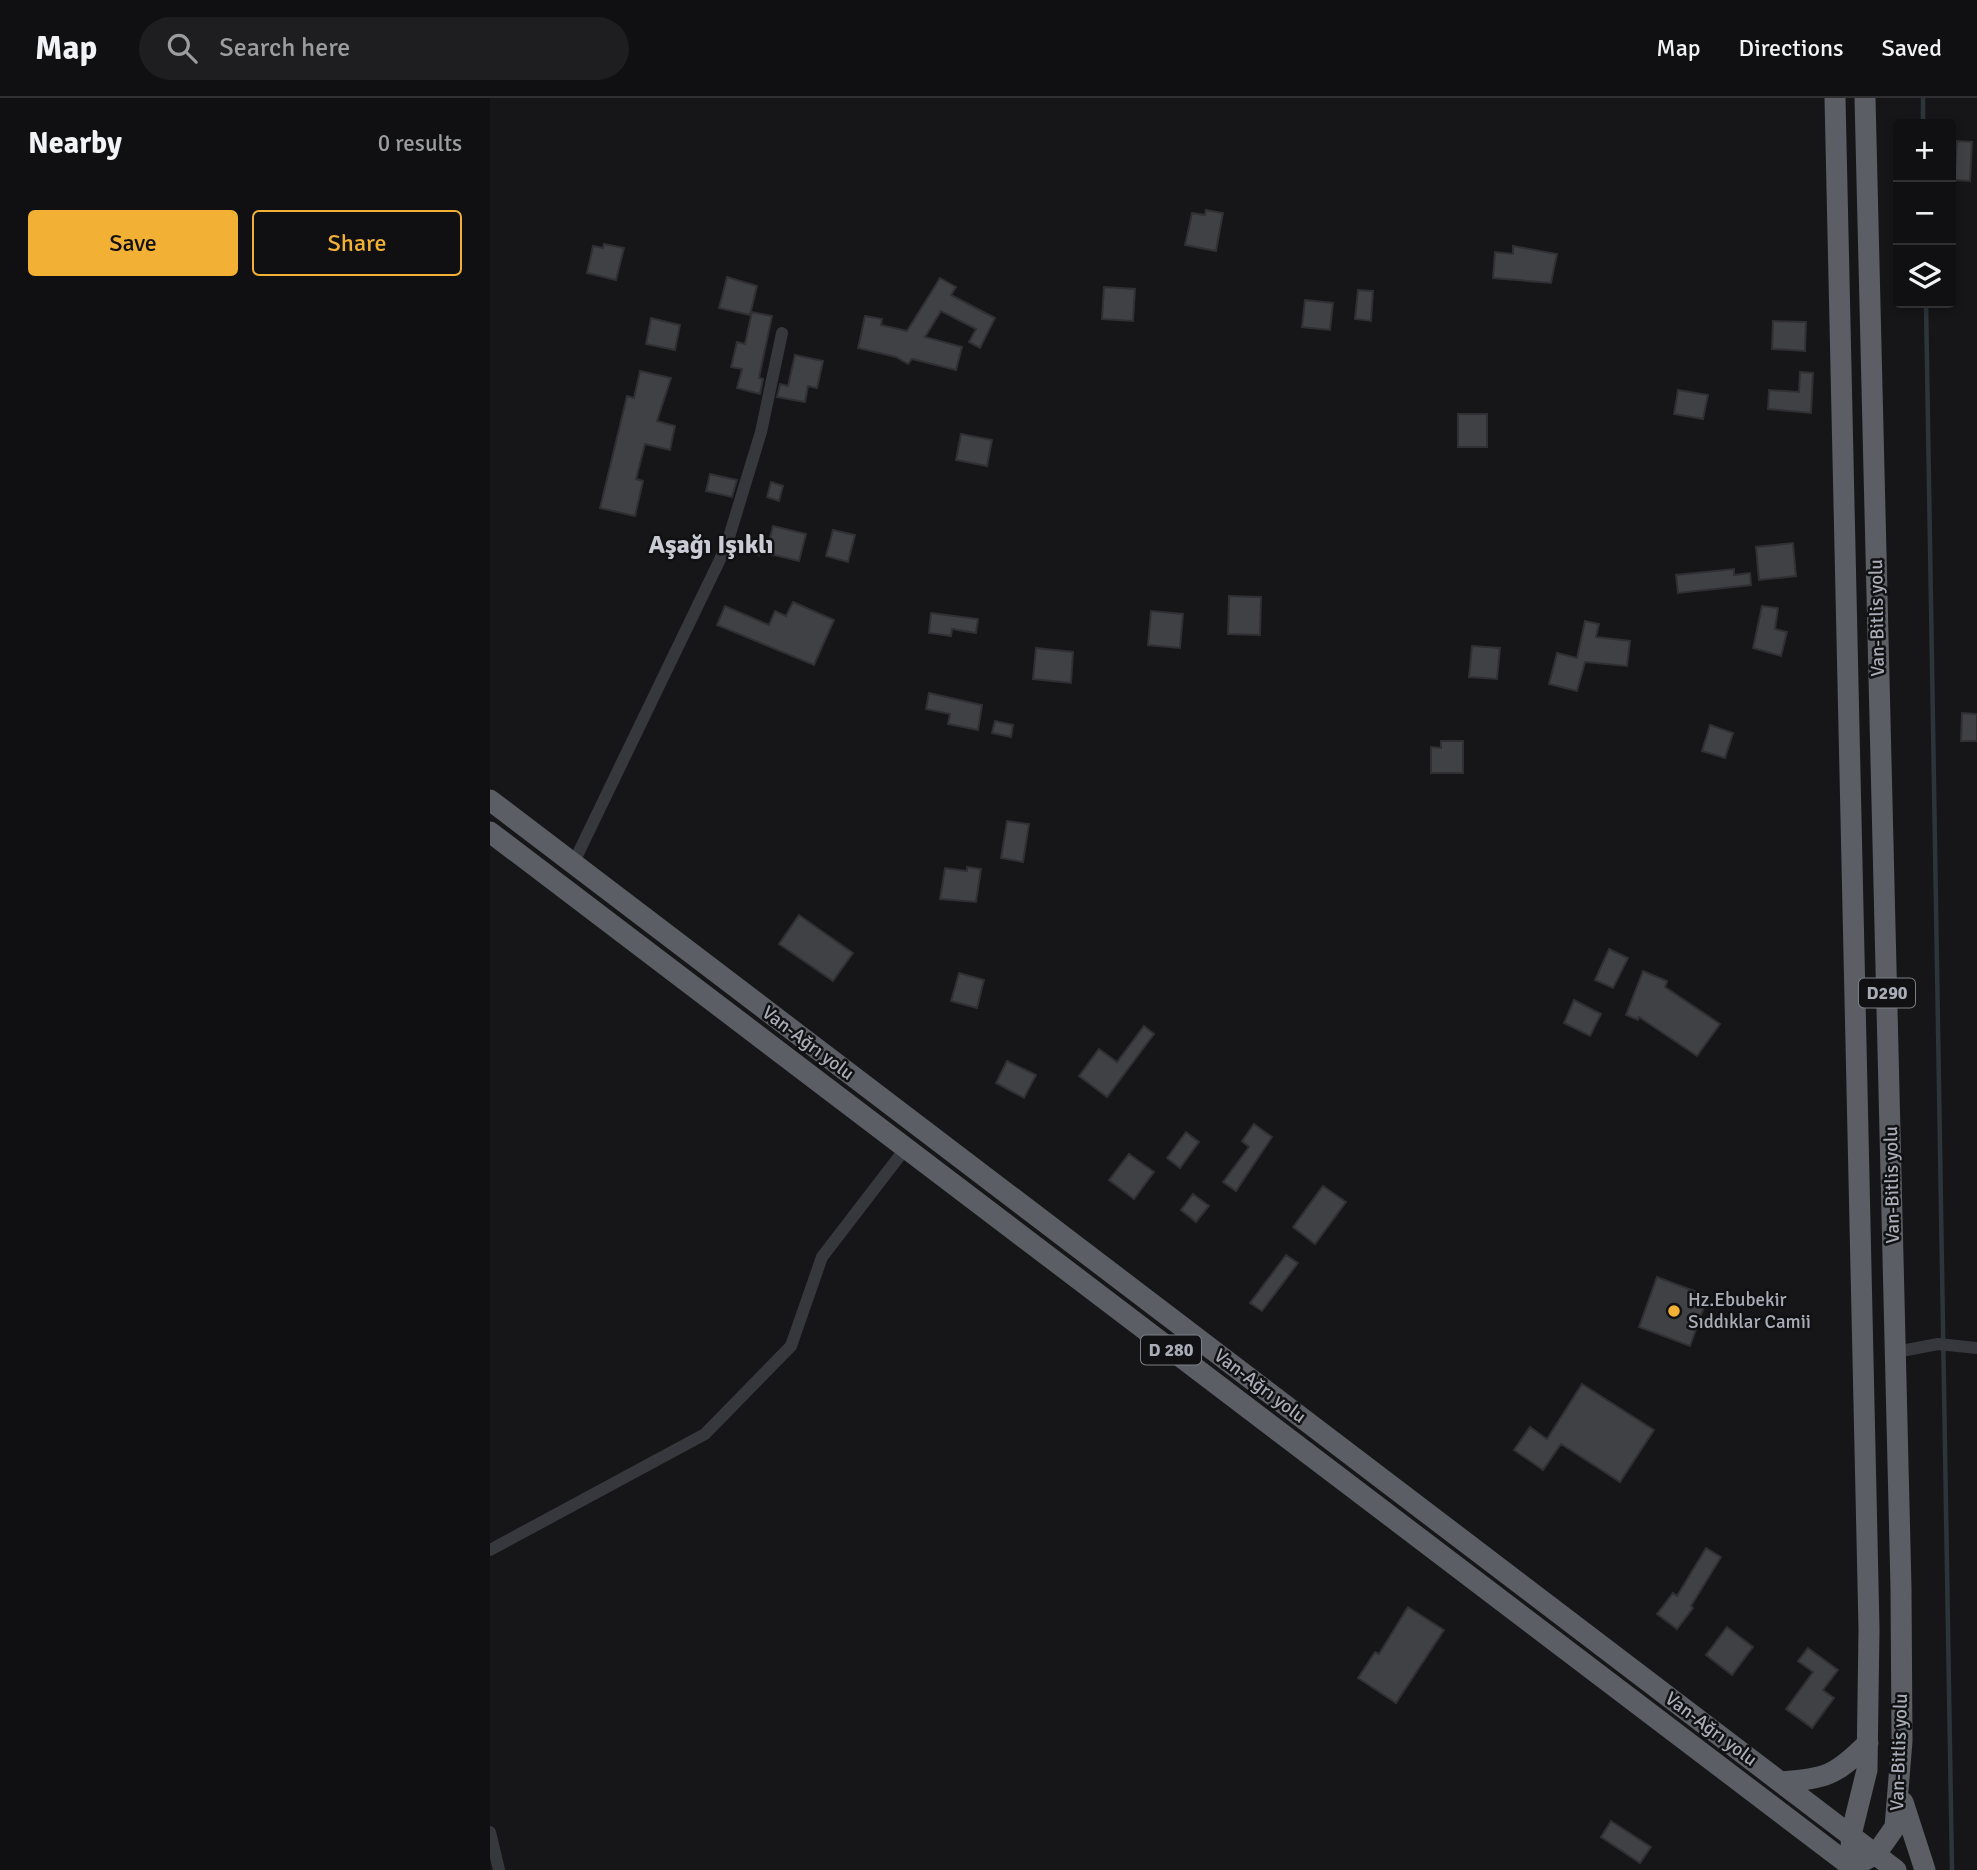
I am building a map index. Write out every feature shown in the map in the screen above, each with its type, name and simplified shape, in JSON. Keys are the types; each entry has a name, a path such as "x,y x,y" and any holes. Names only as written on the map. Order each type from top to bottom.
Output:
{"highway":[{"name":"Van-Bitlis yolu","path":"1835,98 1868,1601 1867,1770 1851,1835 1854,1868 1876,1854 1895,1827 1899,1781 1901,1602 1864,98"},
{"name":"Van-Ağrı yolu","path":"490,800 1896,1870"},
{"name":"Van-Ağrı yolu","path":"490,832 1854,1868"},
{"path":"1781,1782 1821,1779 1844,1766 1868,1744"},
{"path":"1899,1781 1908,1825 1925,1870"}],"street":[{"path":"573,864 726,547 761,432 782,333"},
{"path":"490,1550 705,1434 791,1346 822,1257 905,1149"},
{"path":"1896,1352 1938,1344 1977,1348"},
{"path":"490,1832 499,1870"}],"building":[{"path":"1957,141 1972,142 1970,181 1956,180"},
{"path":"1206,210 1223,213 1216,251 1185,245 1192,213 1205,215"},
{"path":"604,244 624,248 616,280 587,273 593,246 603,248"},
{"path":"1513,246 1557,254 1551,283 1493,278 1495,252 1513,254"},
{"path":"727,277 757,286 750,315 719,308"},
{"path":"940,278 956,287 951,295 995,318 980,348 969,342 976,329 941,311 925,337 962,347 956,370 912,359 908,364 896,357 858,348 865,316 882,319 881,325 907,331"},
{"path":"1104,287 1135,289 1133,321 1102,319"},
{"path":"1358,290 1373,291 1371,321 1355,319"},
{"path":"1305,300 1333,303 1330,330 1302,327"},
{"path":"752,312 772,316 759,378 763,379 760,394 737,388 742,369 731,367 737,342 745,344"},
{"path":"651,318 680,325 675,350 646,344"},
{"path":"1773,321 1806,322 1805,351 1772,349"},
{"path":"795,355 823,361 817,388 808,386 805,402 777,397 780,384 788,386"},
{"path":"640,371 671,378 657,421 675,426 670,450 645,444 636,479 643,481 635,516 600,508 627,396 634,398"},
{"path":"1800,372 1813,373 1811,413 1768,409 1769,390 1799,392"},
{"path":"1678,390 1708,395 1703,419 1674,414"},
{"path":"1458,414 1487,414 1487,447 1458,447"},
{"path":"961,434 992,440 987,466 956,460"},
{"path":"710,474 737,480 732,497 706,491"},
{"path":"771,482 783,486 779,501 767,497"},
{"path":"773,526 806,534 799,561 766,553"},
{"path":"833,530 855,535 848,562 826,556"},
{"path":"746,538 762,541 759,555 743,551"},
{"path":"1793,543 1796,576 1759,580 1756,547"},
{"path":"1734,569 1734,575 1750,573 1751,585 1678,593 1676,575"},
{"path":"1229,596 1261,597 1260,635 1228,634"},
{"path":"793,602 834,620 814,665 717,625 725,606 769,625 775,611 786,616"},
{"path":"1762,606 1778,608 1775,629 1787,632 1781,656 1753,648"},
{"path":"1151,611 1183,614 1180,648 1148,645"},
{"path":"931,613 978,619 976,633 952,629 951,636 929,633"},
{"path":"1585,621 1599,624 1596,637 1630,641 1627,666 1585,662 1577,691 1549,684 1557,653 1577,658"},
{"path":"1472,646 1500,648 1497,679 1469,677"},
{"path":"1036,648 1073,652 1071,683 1033,679"},
{"path":"929,693 982,705 978,730 948,724 950,714 926,709"},
{"path":"1962,713 1977,714 1977,741 1961,741"},
{"path":"995,721 1013,725 1011,737 992,733"},
{"path":"1710,725 1733,733 1725,758 1702,751"},
{"path":"1441,741 1463,741 1463,773 1431,773 1431,747 1441,748"},
{"path":"1007,821 1029,824 1023,862 1001,858"},
{"path":"967,867 981,869 976,902 940,899 945,868 967,871"},
{"path":"799,915 853,953 833,981 779,944"},
{"path":"1609,949 1628,958 1613,988 1595,980"},
{"path":"1643,971 1667,981 1665,987 1720,1024 1697,1056 1639,1017 1638,1020 1626,1015"},
{"path":"959,973 984,980 977,1008 951,1001"},
{"path":"1574,1000 1601,1014 1590,1036 1564,1023"},
{"path":"1144,1026 1154,1034 1107,1097 1079,1076 1099,1049 1117,1062"},
{"path":"1007,1061 1036,1075 1024,1098 996,1083"},
{"path":"1254,1124 1272,1137 1236,1191 1223,1182 1249,1147 1242,1141"},
{"path":"1186,1132 1199,1142 1180,1168 1167,1158"},
{"path":"1129,1154 1154,1172 1134,1199 1109,1180"},
{"path":"1323,1186 1346,1202 1315,1244 1293,1227"},
{"path":"1193,1194 1209,1206 1196,1222 1181,1210"},
{"path":"1286,1255 1298,1263 1262,1311 1250,1303"},
{"name":"Hz.Ebubekir Sıddıklar Camii","path":"1657,1277 1708,1296 1690,1346 1639,1327"},
{"path":"1582,1384 1654,1430 1620,1482 1561,1444 1543,1470 1514,1450 1530,1427 1547,1439"},
{"path":"1706,1548 1721,1557 1691,1606 1693,1608 1677,1629 1657,1614 1673,1593 1677,1596"},
{"path":"1408,1607 1444,1630 1396,1703 1358,1678 1375,1652 1379,1654"},
{"path":"1727,1627 1753,1647 1732,1675 1706,1655"},
{"path":"1808,1648 1838,1670 1823,1690 1834,1698 1812,1728 1786,1709 1813,1672 1798,1661"},
{"path":"1611,1821 1651,1847 1640,1863 1601,1837"}],"waterway":[{"path":"1923,98 1923,119"},
{"path":"1926,308 1952,1870"}],"place":[{"name":"Hz.Ebubekir Sıddıklar Camii","path":"1674,1311"}],"district":[{"name":"Aşağı Işıklı","path":"711,545"}]}
